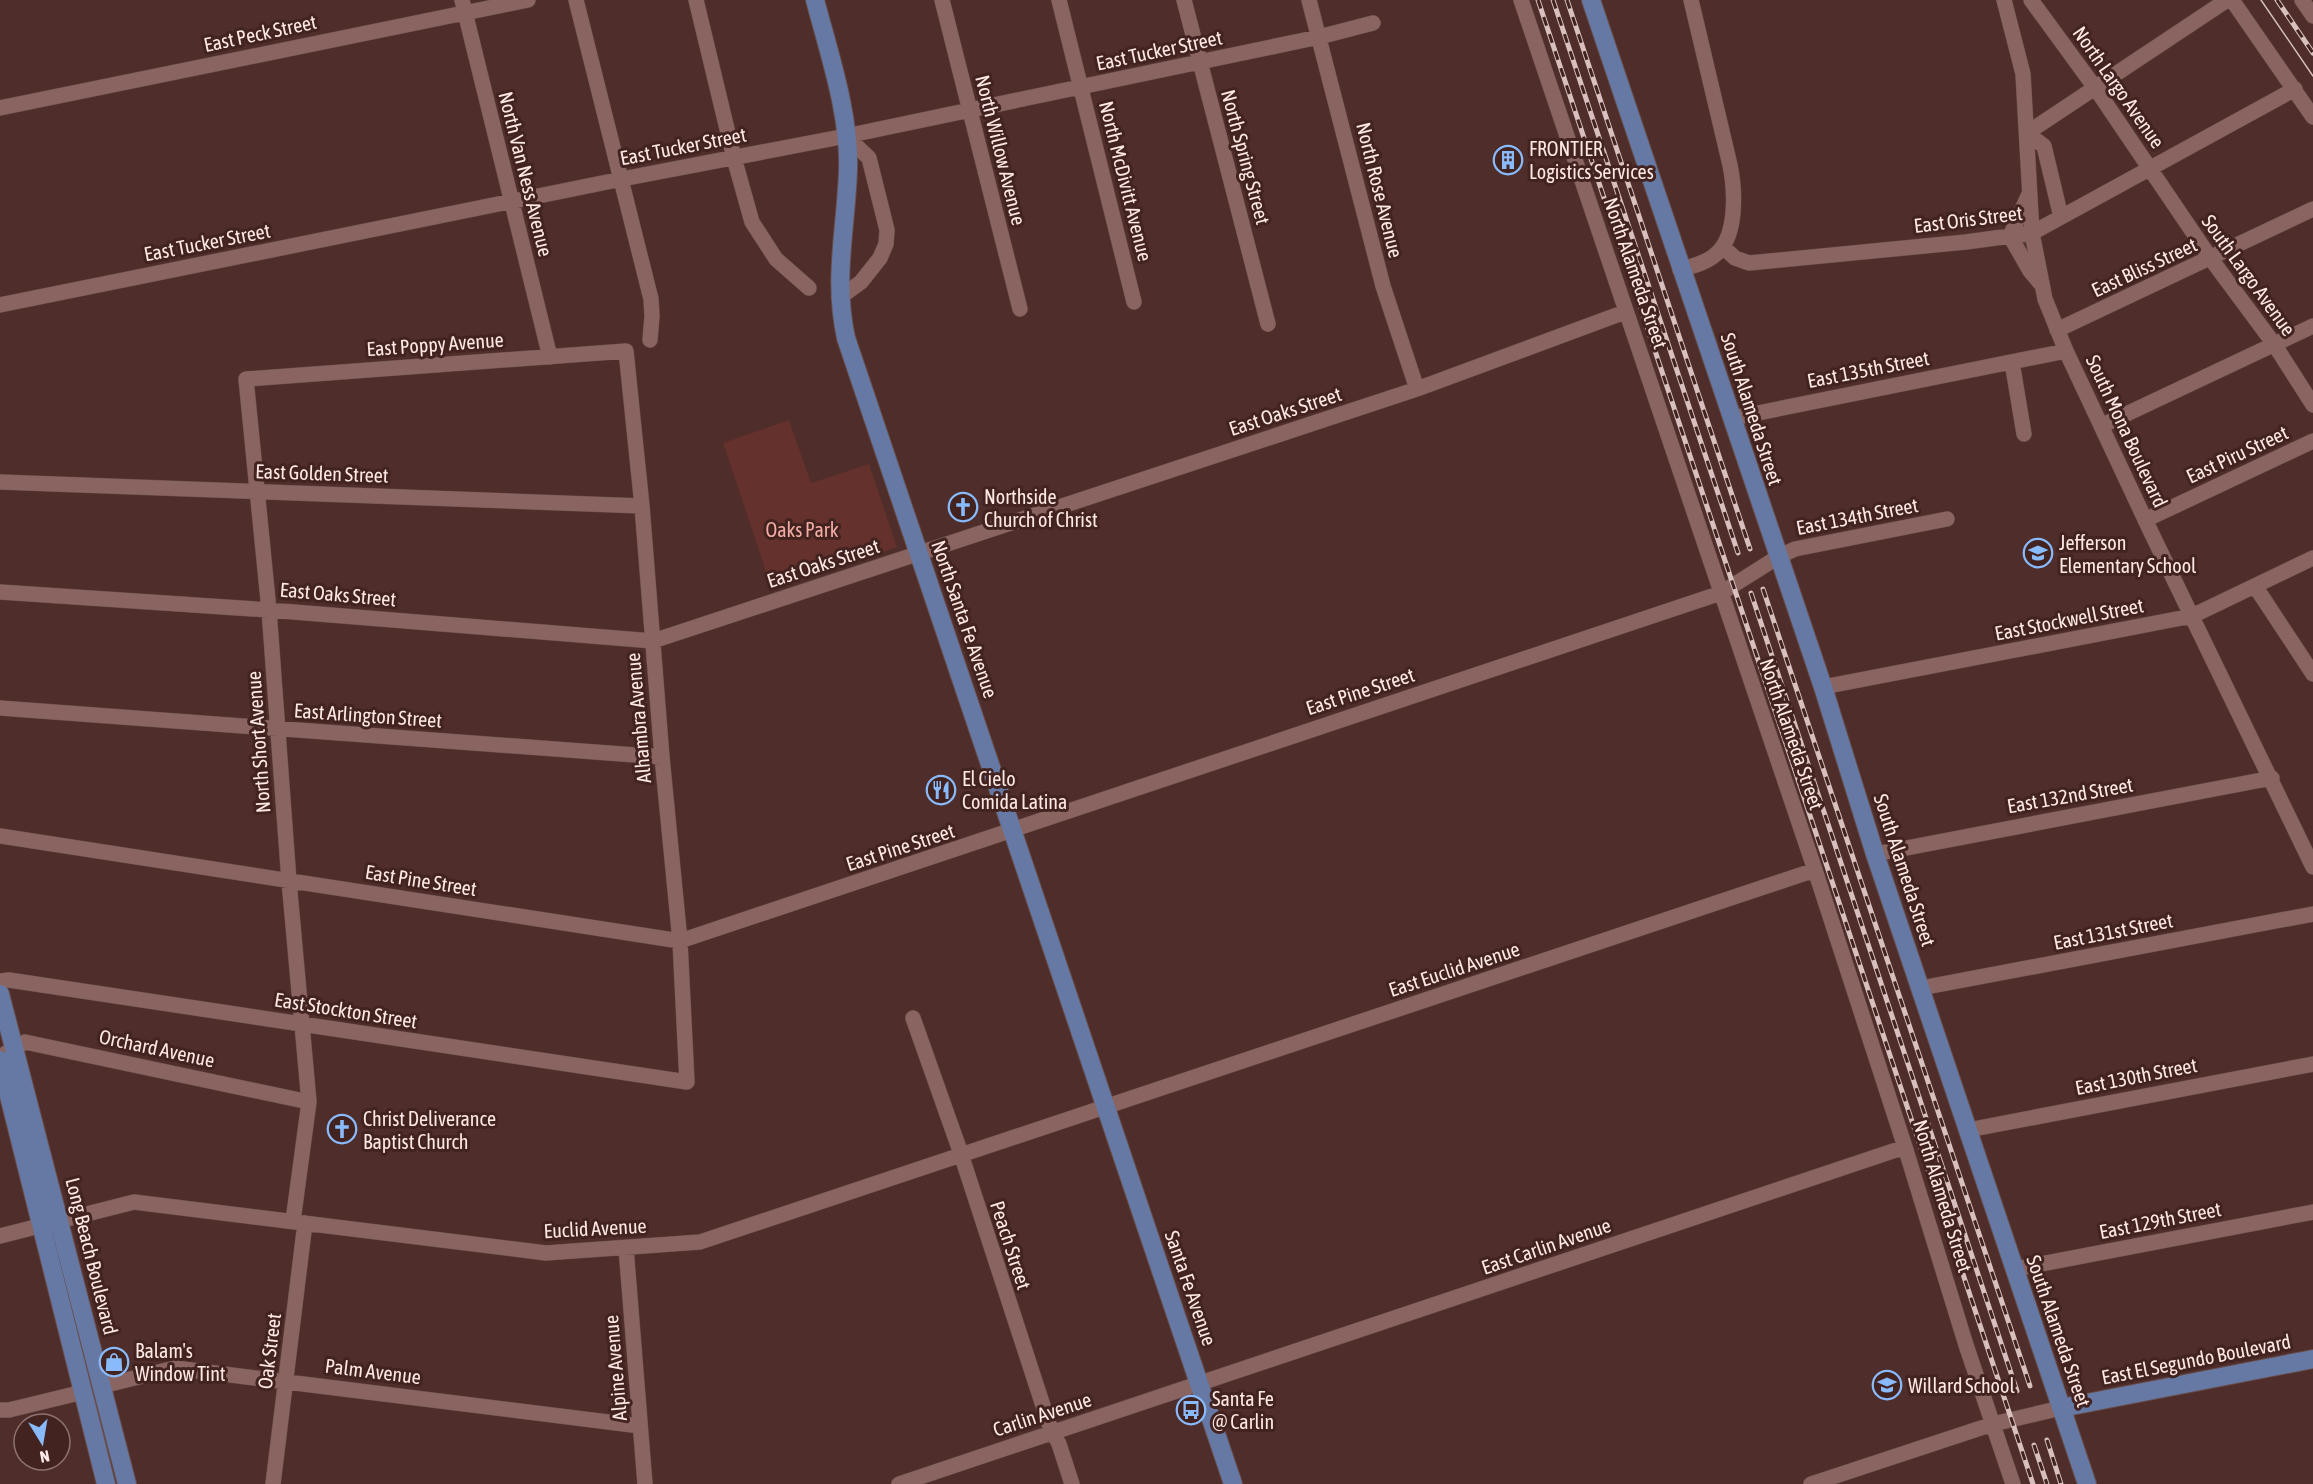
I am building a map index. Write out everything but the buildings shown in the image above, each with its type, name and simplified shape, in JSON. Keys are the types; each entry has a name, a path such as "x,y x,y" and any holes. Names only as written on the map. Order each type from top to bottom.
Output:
{"main road":[{"path":"815,0 832,63 846,136"},
{"path":"1591,0 1680,270"},
{"name":"North Santa Fe Avenue","path":"846,136 848,170 839,298 846,338 1106,1107"},
{"name":"South Alameda Street","path":"1680,270 1733,418 1823,687 1875,854 2087,1484"},
{"path":"0,994 7,1051"},
{"name":"Long Beach Boulevard","path":"7,1051 60,1220 127,1484"},
{"name":"Long Beach Boulevard","path":"7,1051 42,1225 106,1484"},
{"name":"Santa Fe Avenue","path":"1106,1107 1233,1484"},
{"name":"East El Segundo Boulevard","path":"2061,1408 2313,1359"}],"street":[{"name":"East Peck Street","path":"0,108 464,6 528,0"},
{"path":"576,0 651,298 650,340"},
{"path":"696,0 752,222 762,241 776,259 808,288"},
{"name":"North Willow Avenue","path":"942,0 1020,309"},
{"name":"North McDivitt Avenue","path":"1059,0 1134,302"},
{"name":"North Spring Street","path":"1184,0 1268,324"},
{"name":"North Rose Avenue","path":"1309,0 1383,286 1417,389"},
{"name":"North Alameda Street","path":"1521,0 1815,870 1905,1147 1962,1335 2013,1484"},
{"path":"1680,270 1715,256 1724,247 1734,208 1734,187 1691,0"},
{"name":"South Mona Boulevard","path":"2004,0 2023,74 2032,232 2042,285 2057,330 2145,520 2272,778 2313,867"},
{"name":"North Largo Avenue","path":"2031,0 2096,88 2150,169"},
{"path":"2061,217 2044,146 2027,133 2227,0"},
{"path":"2232,0 2313,117"},
{"path":"2302,0 2313,16"},
{"name":"North Van Ness Avenue","path":"464,6 550,357"},
{"name":"East Tucker Street","path":"0,305 622,178 846,136 1199,63 1374,23"},
{"name":"East Oris Street","path":"1724,247 1735,258 1749,263 1966,242 2032,232 2295,89"},
{"path":"839,298 861,282 879,258 886,244 887,231 870,158 846,136"},
{"name":"South Largo Avenue","path":"2150,169 2211,260 2274,344 2313,405"},
{"path":"2030,191 2010,236 2030,272 2042,285"},
{"name":"East Bliss Street","path":"2057,330 2211,260 2313,209"},
{"name":"East Oaks Street","path":"0,592 269,610 653,641 1417,389 1625,312"},
{"path":"2101,426 2313,326"},
{"name":"East Poppy Avenue","path":"246,379 626,351"},
{"name":"Alhambra Avenue","path":"626,351 642,506 662,758 680,941 687,1082"},
{"name":"East 135th Street","path":"1733,418 2066,351"},
{"path":"2012,362 2024,434"},
{"name":"North Short Avenue","path":"246,379 280,730 289,881 309,1102"},
{"name":"East Piru Street","path":"2145,520 2313,441"},
{"name":"East Golden Street","path":"0,482 642,506"},
{"name":"East 134th Street","path":"1778,557 1795,549 1947,519"},
{"name":"East Pine Street","path":"0,836 680,941 1721,593 1778,557"},
{"name":"East Stockwell Street","path":"1823,687 2192,616 2313,558"},
{"path":"2255,586 2313,674"},
{"name":"East Arlington Street","path":"0,708 662,758"},
{"name":"East 132nd Street","path":"1875,854 2272,778"},
{"name":"East Euclid Avenue","path":"1106,1107 1815,870"},
{"name":"East 131st Street","path":"1921,988 2313,914"},
{"name":"East Stockton Street","path":"0,981 9,980 687,1082"},
{"name":"Peach Street","path":"913,1018 1052,1433 1059,1444 1072,1484"},
{"name":"Orchard Avenue","path":"7,1051 26,1042 309,1102"},
{"name":"East 130th Street","path":"1968,1130 2313,1064"},
{"name":"Oak Street","path":"273,1484 286,1382 309,1102"},
{"name":"Euclid Avenue","path":"0,1236 134,1202 546,1253 708,1240 1106,1107"},
{"name":"East Carlin Avenue","path":"1199,1384 1905,1147"},
{"name":"East 129th Street","path":"2014,1269 2313,1212"},
{"name":"Alpine Avenue","path":"626,1248 645,1484"},
{"name":"Palm Avenue","path":"102,1386 174,1368 640,1426"},
{"name":"Carlin Avenue","path":"899,1484 1199,1384"},
{"path":"0,1410 9,1410 83,1392"},
{"name":"East El Segundo Boulevard","path":"1811,1484 1993,1424 2061,1408"}],"green space":[{"name":"Oaks Park","path":"789,420 811,483 869,464 897,547 772,590 723,443"}],"tram line":[{"path":"2261,0 2313,76"}],"railway":[{"path":"1538,0 2033,1484"},
{"path":"1553,0 1738,553"},
{"path":"1567,0 1750,549"},
{"path":"2277,0 2313,53"},
{"path":"1763,589 2030,1386"},
{"path":"1751,593 2017,1391"},
{"path":"2047,1440 2061,1484"},
{"path":"2034,1445 2047,1484"}],"place":[{"name":"FRONTIER Logistics Services","path":"1508,160"},
{"name":"Northside Church of Christ","path":"963,507"},
{"name":"Jefferson Elementary School","path":"2038,553"},
{"name":"El Cielo Comida Latina","path":"941,790"},
{"name":"Christ Deliverance Baptist Church","path":"342,1129"},
{"name":"Balam's Window Tint","path":"114,1362"},
{"name":"Willard School","path":"1887,1385"},
{"name":"Santa Fe @ Carlin","path":"1191,1410"}]}
